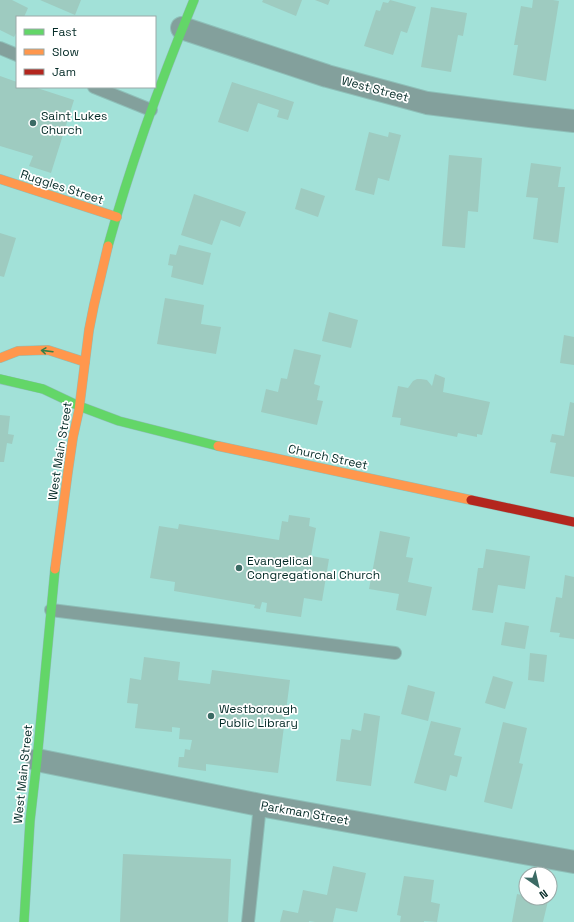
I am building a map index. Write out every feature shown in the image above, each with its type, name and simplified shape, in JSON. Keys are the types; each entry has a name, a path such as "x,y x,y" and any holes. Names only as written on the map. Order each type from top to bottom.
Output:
{"main road":[{"name":"West Main Street","path":"24,922 27,850 55,571 73,436 94,307 105,259 124,191 151,110 194,0"},
{"name":"Ruggles Street","path":"0,179 117,217"},
{"path":"0,358 18,351 48,350 85,362"},
{"name":"Church Street","path":"0,378 43,389 79,406 119,421 216,446 574,522"}],"street":[{"name":"West Street","path":"182,28 327,76 427,103 574,121"},
{"name":"Parkman Street","path":"37,760 260,805 574,862"}],"lane":[{"path":"0,48 16,55"},
{"path":"96,88 151,110"},
{"path":"51,610 395,653"},
{"path":"248,922 260,805"}],"building":[{"path":"0,0 12,0 28,8 24,16 16,16 16,33 14,37 0,30"},
{"path":"40,0 81,0 75,15"},
{"path":"263,0 302,0 296,16 262,2"},
{"path":"315,0 330,0 328,5"},
{"path":"390,0 416,7 407,33 401,31 393,55 364,46 376,10 380,11 383,2 388,3"},
{"path":"533,0 559,1 546,81 513,75 518,45 514,45 521,6 532,8"},
{"path":"431,7 467,13 463,36 458,35 451,72 421,67"},
{"name":"Saint Lukes Church","path":"0,76 16,82 16,88 37,88 74,100 51,173 29,166 33,156 0,146"},
{"path":"232,82 294,102 288,120 277,117 279,110 258,103 248,132 218,122"},
{"path":"369,132 388,137 389,132 401,135 389,181 378,178 374,195 355,190"},
{"path":"449,155 482,158 478,212 468,211 465,248 442,246"},
{"path":"531,163 561,167 558,187 565,187 558,243 533,239 538,198 526,197"},
{"path":"301,188 325,196 318,217 295,209"},
{"path":"194,194 246,212 240,227 221,220 212,245 181,235"},
{"path":"0,233 16,238 4,277 0,276"},
{"path":"179,245 211,253 203,285 171,277 173,266 168,265 170,254 176,255"},
{"path":"165,298 204,305 201,324 221,327 216,354 157,344"},
{"path":"329,312 358,320 351,348 322,341"},
{"path":"564,335 574,337 574,365 560,363"},
{"path":"294,349 321,355 314,384 320,386 317,400 323,401 317,425 261,412 266,389 278,392 281,378 287,379"},
{"path":"435,374 445,378 443,392 490,402 482,435 477,434 477,437 458,433 457,437 400,425 401,418 392,417 398,386 408,388 413,381 421,379 427,380 432,386"},
{"path":"570,402 574,403 574,477 550,473 556,443 550,442 552,434 564,436"},
{"path":"0,415 10,416 8,434 14,435 12,444 7,443 4,462 0,462"},
{"name":"Evangelical Congregational Church","path":"289,515 310,518 309,526 316,528 311,556 329,559 322,601 304,598 301,617 266,612 267,603 262,602 260,609 254,608 255,605 174,591 175,582 150,578 159,526 178,529 179,524 279,540 282,521 288,522"},
{"path":"380,531 410,537 406,557 413,558 408,582 432,587 426,616 396,610 399,594 369,589"},
{"path":"486,549 530,556 525,589 498,585 493,613 472,610 478,568 483,568"},
{"path":"565,575 574,577 574,639 559,637 560,633 550,632 556,597 562,598"},
{"path":"505,622 529,626 525,649 501,645"},
{"path":"530,653 547,655 544,682 528,680"},
{"name":"Westborough Public Library","path":"144,657 180,662 178,680 210,684 212,670 290,680 278,773 206,764 206,771 178,767 179,757 184,757 185,749 190,750 192,740 179,739 180,728 172,727 172,732 135,728 138,704 127,703 130,678 141,680"},
{"path":"493,676 513,682 505,709 485,703"},
{"path":"408,685 435,692 428,721 401,714"},
{"path":"364,713 380,716 371,786 336,781 341,739 350,740 352,729 361,731"},
{"path":"431,721 461,728 454,755 462,757 457,777 450,775 446,791 414,783"},
{"path":"503,722 527,728 519,763 523,764 512,809 484,802"},
{"path":"123,854 231,859 228,922 120,922"},
{"path":"333,866 366,873 357,912 336,908 333,922 280,922 283,910 298,913 303,890 327,895"},
{"path":"404,876 434,880 431,902 440,904 437,922 400,922 401,916 397,915"},
{"path":"517,894 518,906 547,906 543,922 512,922"}],"traffic: fast":[{"path":"108,246 126,183 147,122 194,0"},
{"path":"0,379 43,389 79,406 119,421 218,446"},
{"path":"24,922 30,821 55,569"}],"traffic: slow":[{"path":"0,179 117,217"},
{"path":"55,569 73,437 79,410 89,330 108,246"},
{"path":"0,358 18,351 48,350 85,362"},
{"path":"218,446 471,500"}],"traffic: jam":[{"path":"471,500 574,522"}],"place":[{"name":"Saint Lukes Church","path":"33,123"},
{"name":"Evangelical Congregational Church","path":"239,568"},
{"name":"Westborough Public Library","path":"211,716"}]}
